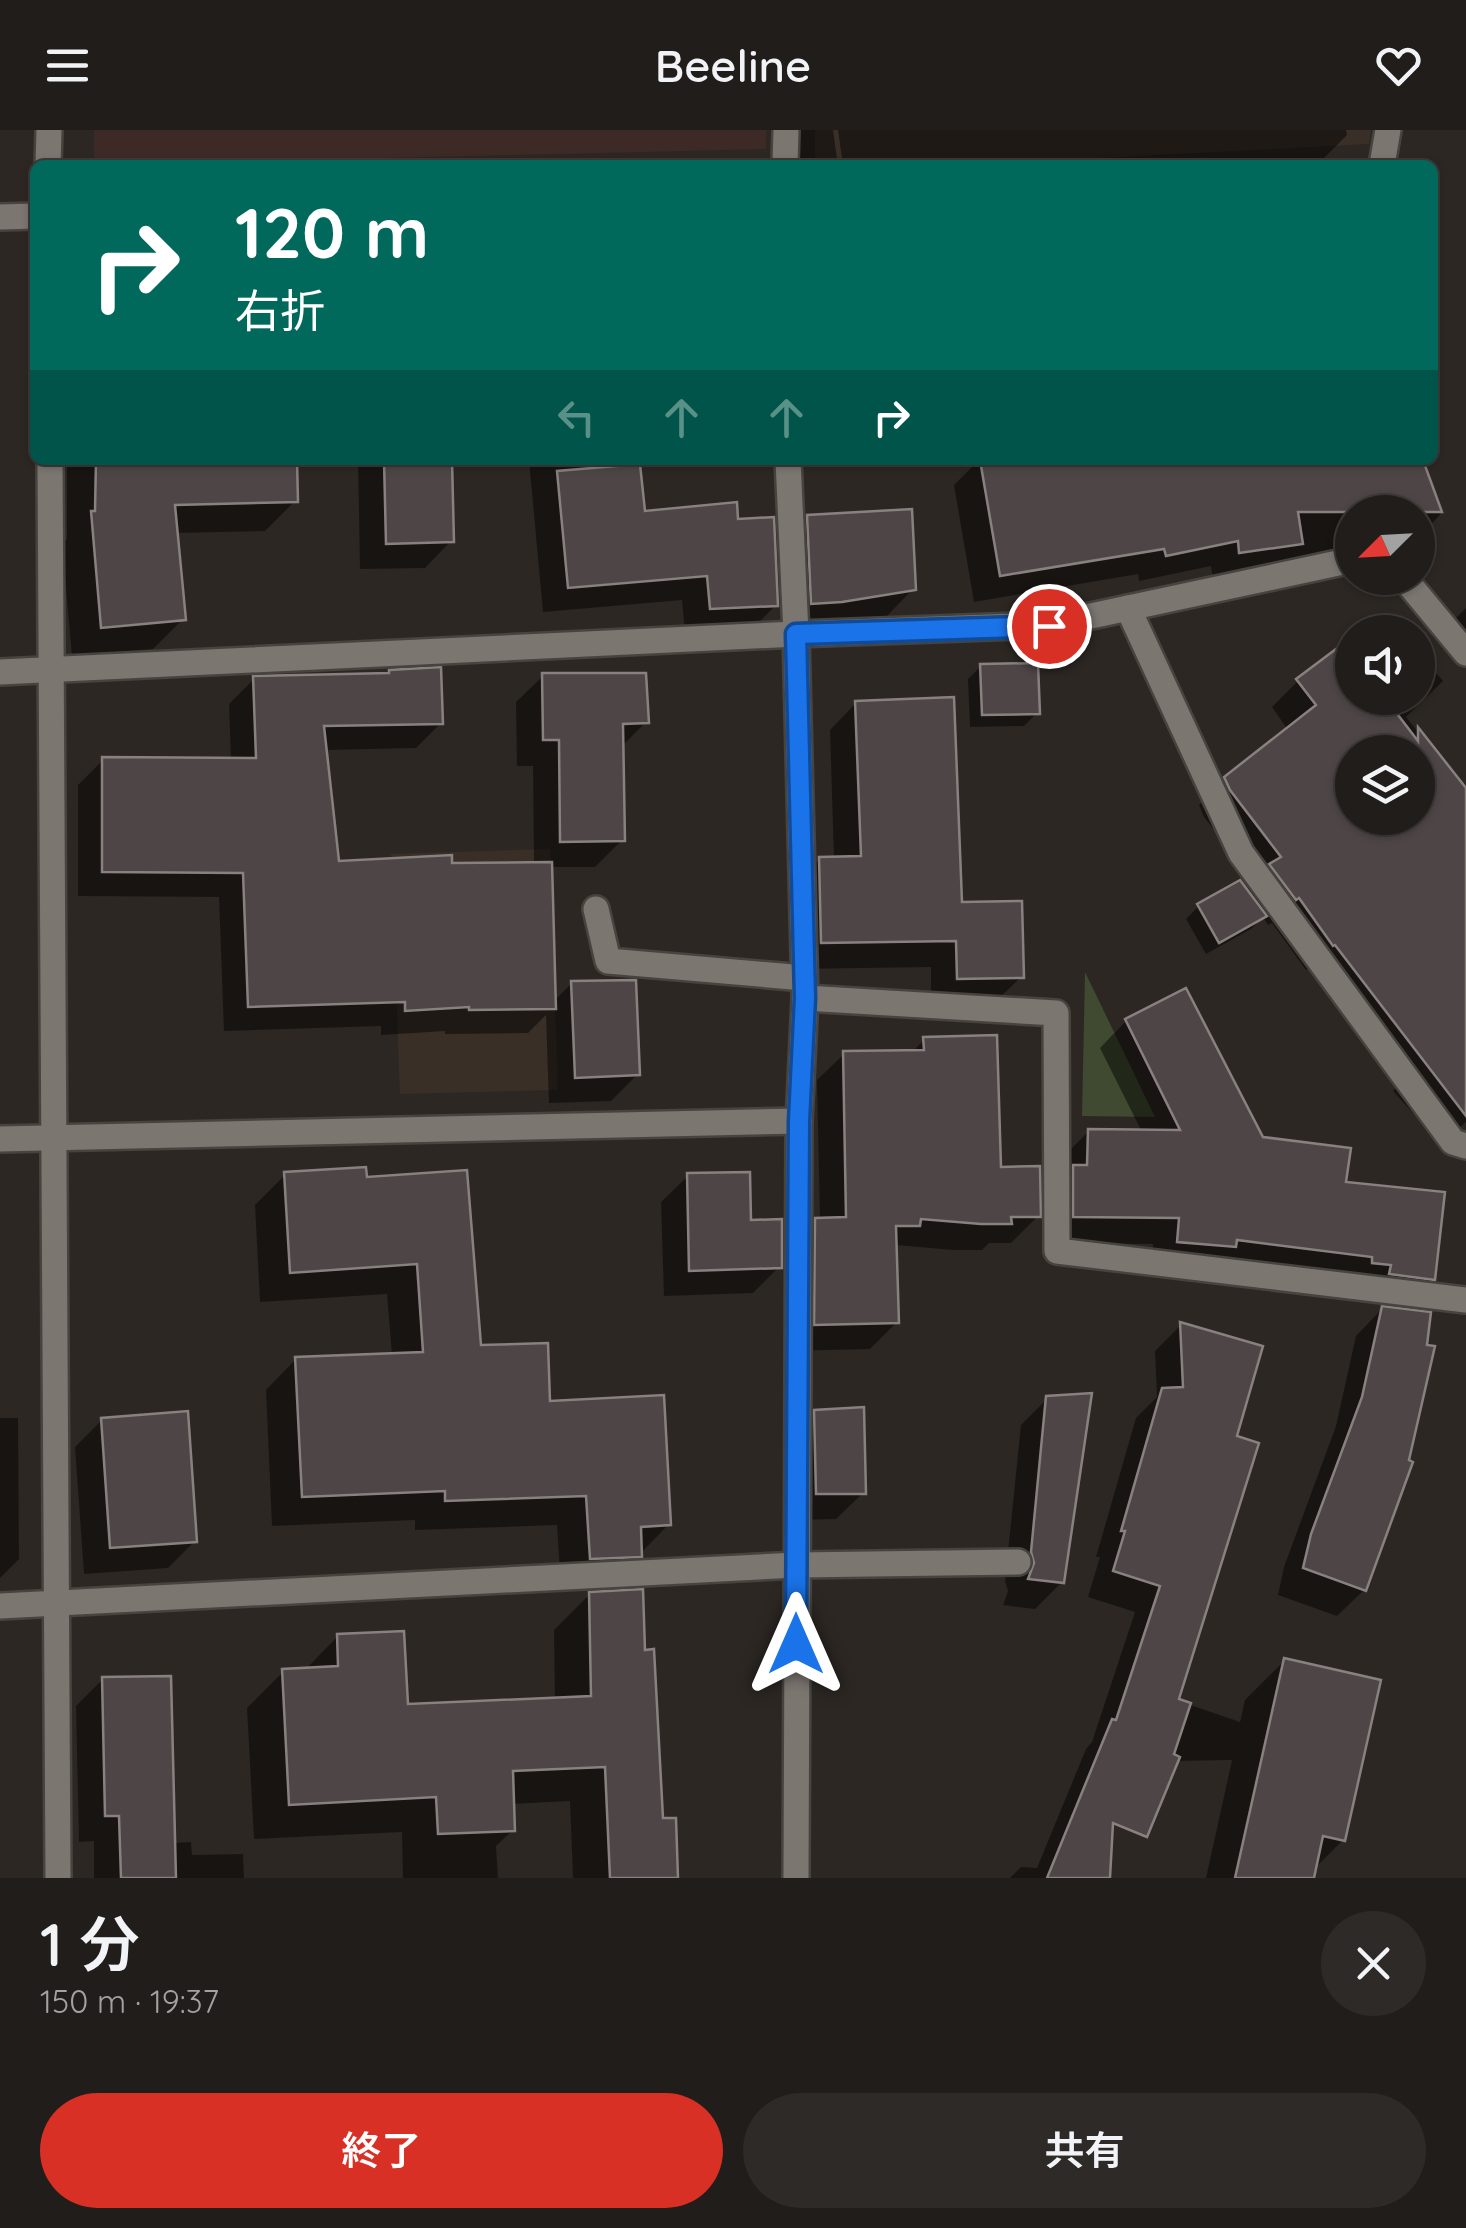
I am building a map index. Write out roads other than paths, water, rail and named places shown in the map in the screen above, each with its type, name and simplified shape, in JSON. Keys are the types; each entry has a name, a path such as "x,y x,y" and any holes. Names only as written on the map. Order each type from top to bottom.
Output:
{"street":[{"path":"48,130 48,160"},
{"path":"785,160 786,130"},
{"path":"1383,160 1388,130"},
{"path":"0,217 30,216"},
{"path":"50,465 58,1878"},
{"path":"788,465 805,988 799,1121 796,1878"},
{"path":"0,672 796,634 1049,626 1335,564"},
{"path":"1418,595 1466,653"},
{"path":"1128,608 1241,852 1453,1142 1466,1146"},
{"path":"596,909 608,961 805,988 1056,1014 1056,1251 1466,1300"},
{"path":"0,1139 799,1121"},
{"path":"0,1606 797,1565 1018,1562"}]}
